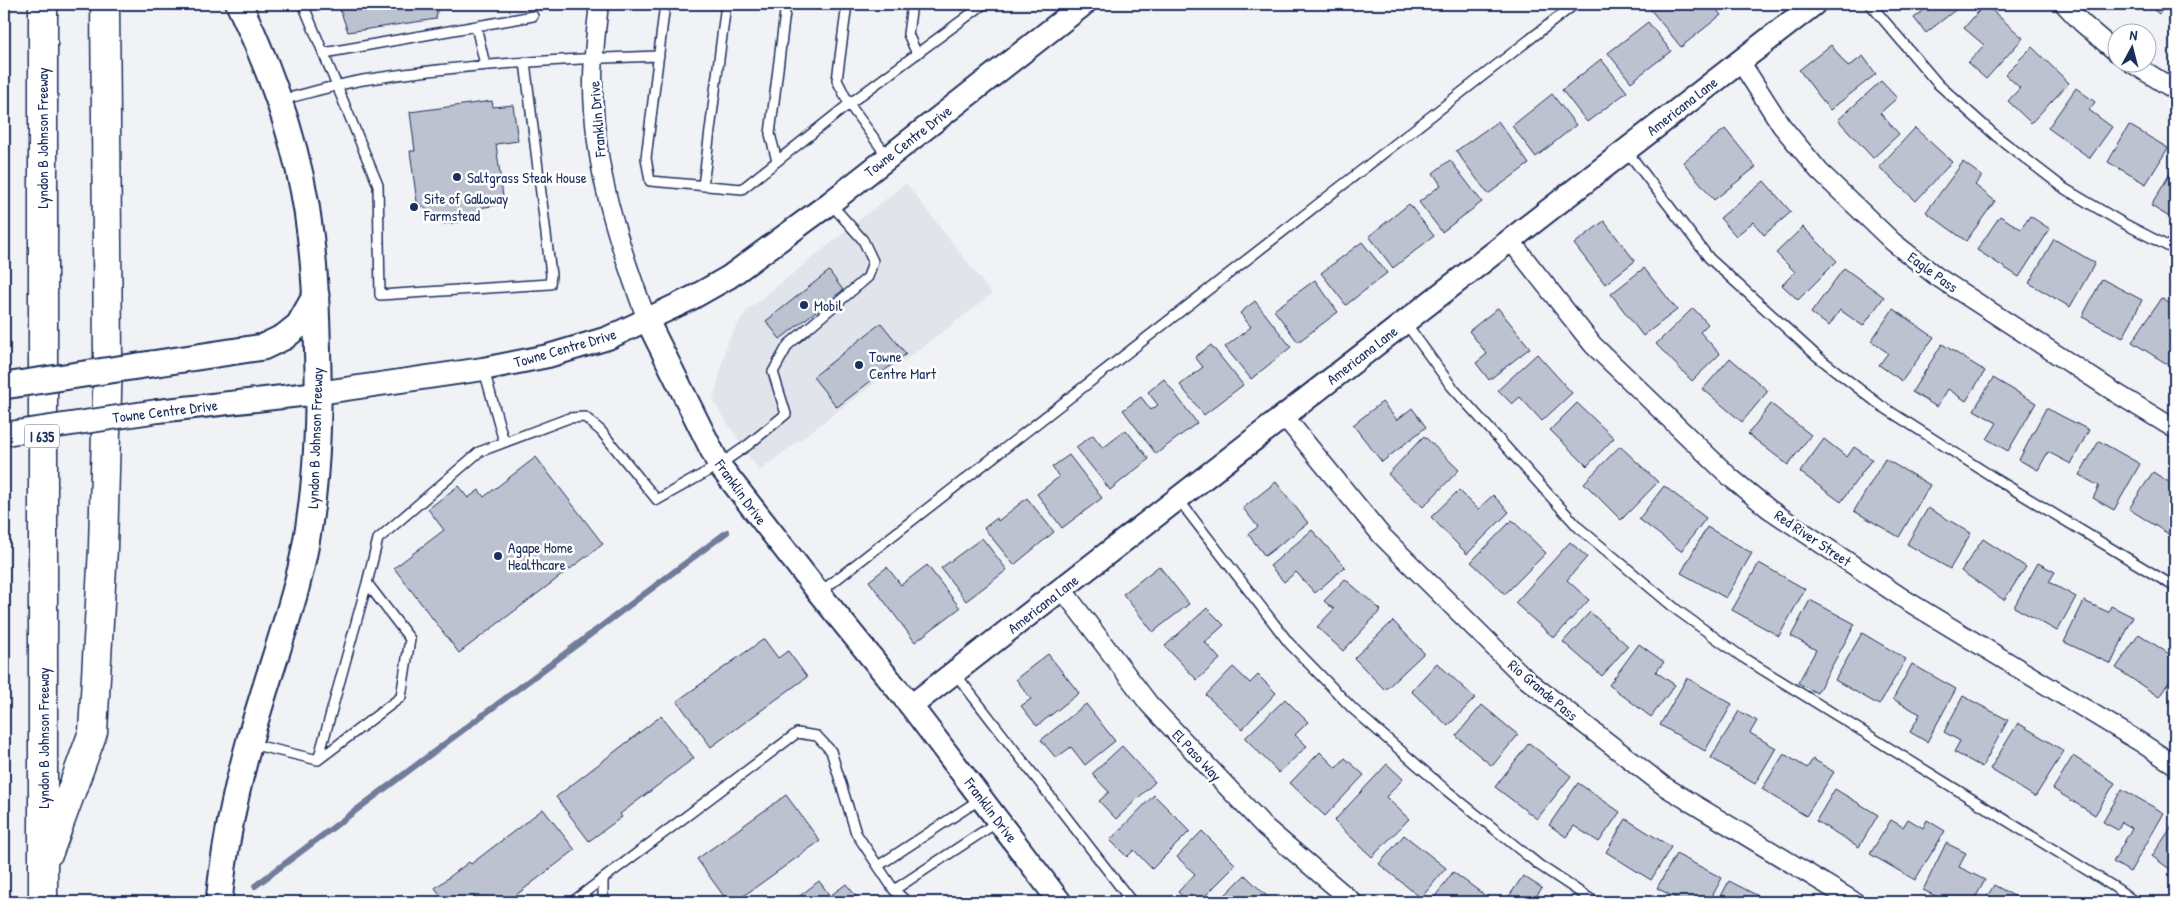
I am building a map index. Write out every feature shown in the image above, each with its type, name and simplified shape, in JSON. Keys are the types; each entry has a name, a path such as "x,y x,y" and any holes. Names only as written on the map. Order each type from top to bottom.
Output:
{"highway":[{"name":"Lyndon B Johnson Freeway","path":"42,4 43,902"},
{"path":"43,868 93,732 103,548 108,355 105,4"}],"main road":[{"name":"Lyndon B Johnson Freeway","path":"219,902 234,808 249,744 297,586 310,523 318,446 316,295 310,231 300,178 278,101 255,39 239,4"},
{"path":"4,386 263,347 284,337 299,325 316,295"}],"street":[{"name":"Franklin Drive","path":"599,4 594,57 594,111 604,188 625,260 647,320 719,465 819,593 911,706 1060,902"},
{"name":"Towne Centre Drive","path":"4,434 158,411 318,393 483,369 548,356 608,338 647,320 729,276 830,203 1084,4"},
{"name":"Americana Lane","path":"911,706 1814,4"},
{"path":"2064,4 2082,23 2106,43"},
{"name":"Eagle Pass","path":"1740,62 1782,124 1819,171 1892,242 1936,276 2116,394 2175,429"},
{"path":"2146,72 2175,90"},
{"name":"Red River Street","path":"1510,240 1593,345 1731,478 1761,502 1904,599 2175,765"},
{"name":"Rio Grande Pass","path":"1284,416 1382,536 1526,679 1664,786 1855,902"},
{"name":"El Paso Way","path":"1062,589 1149,704 1265,827 1353,902"}],"lane":[{"path":"303,4 378,185 380,295 550,284 551,275 525,62"},
{"path":"665,4 646,158 650,181 742,189 849,104 982,4"},
{"path":"704,186 726,4"},
{"path":"777,161 770,134 786,4"},
{"path":"847,4 837,80 849,104 887,157"},
{"path":"912,4 908,34 917,54"},
{"path":"819,593 1575,4"},
{"path":"1870,4 1938,84 1996,136 2065,189 2120,222 2175,250"},
{"path":"324,53 533,16"},
{"path":"476,26 485,65"},
{"path":"278,101 368,79 485,65 594,57 659,56"},
{"path":"1626,150 1709,258 1818,357 1880,405 1996,480 2175,587"},
{"path":"318,760 368,582 378,539 479,452 569,418 585,416 601,432 657,500 719,465 748,445 786,414 773,372 788,345 868,277 873,261 863,240 830,203"},
{"path":"1405,321 1452,387 1578,527 1676,610 1742,657 2119,890 2135,902"},
{"path":"483,369 504,442"},
{"path":"1178,498 1289,643 1353,708 1446,790 1539,865 1595,902"},
{"path":"249,744 318,760 402,697 410,639 368,582"},
{"path":"954,672 1132,902"},
{"path":"572,902 797,733 817,736 831,752 856,833 894,890 907,902"},
{"path":"878,866 982,798"},
{"path":"894,890 999,821"},
{"path":"603,879 603,902"}],"shaded area":[{"path":"906,183 992,294 759,471 713,401 727,343 746,311"}],"building":[{"path":"338,4 438,4 436,19 348,32"},
{"path":"1646,4 1667,4 1673,11 1683,4 1712,4 1721,15 1681,47"},
{"path":"1927,4 1963,4 1926,33 1914,18 1929,6"},
{"path":"1985,4 2023,38 1986,79 1968,63 1984,45 1964,28"},
{"path":"2146,4 2168,4 2159,14"},
{"path":"1648,22 1671,51 1631,82 1608,53"},
{"path":"1831,45 1848,67 1863,56 1876,74 1830,110 1799,70"},
{"path":"2032,47 2069,83 2031,123 2008,101 2020,88 2005,74"},
{"path":"1601,59 1627,92 1587,122 1562,90"},
{"path":"1881,81 1897,98 1880,113 1899,134 1873,158 1838,120"},
{"path":"2076,88 2095,102 2089,110 2112,127 2090,158 2048,128"},
{"path":"1552,94 1576,125 1536,157 1512,126"},
{"name":"Saltgrass Steak House","path":"492,101 493,107 513,105 518,141 496,144 504,204 479,208 480,219 444,224 417,202 410,151 415,151 410,112"},
{"path":"1498,121 1529,164 1488,194 1456,151"},
{"path":"2129,125 2168,148 2146,184 2108,162"},
{"path":"1915,128 1952,162 1916,201 1879,167"},
{"path":"1725,129 1756,167 1714,200 1683,162"},
{"path":"1450,160 1482,202 1442,232 1419,202 1441,185 1433,173"},
{"path":"1963,162 1982,176 1975,185 1995,201 1966,241 1926,212"},
{"path":"2175,165 2175,211 2171,218 2151,206"},
{"path":"1764,181 1791,212 1764,235 1753,222 1736,236 1720,218"},
{"path":"1409,204 1434,236 1393,268 1369,236"},
{"path":"2000,216 2021,229 2030,216 2050,229 2019,277 1977,250"},
{"path":"1604,221 1635,261 1605,284 1574,244"},
{"path":"1803,227 1837,261 1798,300 1782,285 1795,272 1776,253"},
{"path":"2054,239 2095,263 2070,307 2029,283"},
{"path":"1362,242 1387,273 1346,305 1321,273"},
{"path":"1644,268 1677,310 1643,336 1611,294"},
{"path":"1844,268 1884,297 1863,326 1840,310 1829,326 1811,313"},
{"name":"Mobil","path":"829,271 843,290 780,339 766,321"},
{"path":"2102,279 2142,300 2123,338 2082,317"},
{"path":"1315,280 1338,312 1298,342 1274,310"},
{"path":"2161,298 2175,307 2175,315 2169,324 2175,328 2175,369 2132,342"},
{"path":"1255,301 1291,347 1251,379 1225,347 1251,327 1240,313"},
{"path":"1498,308 1530,348 1489,380 1476,363 1487,354 1469,331"},
{"path":"1693,308 1708,324 1700,332 1720,354 1692,381 1656,344"},
{"path":"1893,309 1934,337 1902,381 1879,365 1888,353 1871,341"},
{"name":"Towne Centre Mart","path":"881,323 906,354 837,407 813,377"},
{"path":"1942,344 1985,371 1966,401 1948,389 1937,407 1912,392"},
{"path":"1211,345 1243,385 1204,415 1180,385 1203,367 1195,357"},
{"path":"1537,354 1572,393 1542,421 1520,397 1512,404 1498,390"},
{"path":"1730,358 1768,391 1742,422 1703,389"},
{"path":"1993,378 2036,403 2008,451 1987,439 1997,423 1974,410"},
{"path":"1164,379 1197,423 1156,454 1123,410 1141,397 1151,410 1158,405 1148,392"},
{"path":"1382,402 1397,420 1412,408 1426,427 1382,462 1353,425"},
{"path":"1577,403 1614,438 1587,466 1550,430"},
{"path":"1771,404 1811,435 1788,465 1748,434"},
{"path":"2046,408 2089,430 2071,464 2048,452 2038,470 2019,460"},
{"path":"1126,430 1149,459 1110,490 1076,447 1093,435 1103,448"},
{"path":"1424,436 1459,470 1423,507 1388,474"},
{"path":"1824,439 1847,457 1854,447 1872,459 1841,502 1800,472"},
{"path":"2099,441 2140,464 2114,510 2093,498 2099,486 2079,475"},
{"path":"1620,446 1658,482 1621,520 1584,483"},
{"path":"1069,455 1102,498 1062,528 1037,494 1059,477 1052,467"},
{"name":"Agape Home Healthcare","path":"536,457 603,544 459,653 394,568 444,530 428,509 458,486 468,498 479,490 484,497"},
{"path":"1885,459 1930,485 1899,537 1854,511"},
{"path":"2153,472 2175,486 2175,526 2170,535 2129,509"},
{"path":"1276,482 1308,523 1265,556 1248,534 1258,527 1243,508"},
{"path":"1664,486 1706,518 1681,551 1639,519"},
{"path":"1459,490 1478,509 1493,495 1509,512 1467,554 1431,517"},
{"path":"1027,498 1054,532 1014,565 984,528 997,518 998,521"},
{"path":"1928,508 1971,533 1950,569 1907,544"},
{"path":"1512,520 1546,553 1505,594 1471,562"},
{"path":"1707,527 1752,553 1726,598 1681,573"},
{"path":"1312,530 1345,567 1315,593 1296,572 1284,582 1270,566"},
{"path":"982,538 1007,570 966,601 941,568"},
{"path":"1983,539 2026,567 2004,600 1961,571"},
{"path":"1570,542 1587,557 1567,580 1589,600 1554,638 1515,603"},
{"path":"1759,563 1805,589 1779,636 1732,610"},
{"path":"2038,563 2055,572 2049,582 2076,597 2057,631 2014,607"},
{"path":"927,565 960,608 915,642 869,581 887,567 901,585"},
{"path":"1159,566 1189,604 1153,632 1123,594"},
{"path":"1345,579 1381,610 1343,651 1317,627 1334,609 1324,601"},
{"path":"1810,600 1855,624 1817,693 1798,683 1816,650 1791,636"},
{"path":"2084,601 2108,612 2111,606 2133,617 2111,664 2064,642"},
{"path":"1207,608 1224,625 1205,642 1220,659 1197,680 1165,646"},
{"path":"1590,612 1628,646 1602,676 1563,642"},
{"path":"1393,621 1424,653 1385,690 1354,658"},
{"path":"1862,633 1906,659 1879,705 1835,680"},
{"path":"2139,634 2175,658 2175,673 2159,697 2116,668"},
{"path":"764,639 778,658 788,651 807,677 711,747 677,701"},
{"path":"1639,644 1664,662 1656,672 1675,685 1651,717 1609,685"},
{"path":"1048,654 1079,693 1037,726 1021,706 1031,699 1016,679"},
{"path":"1437,663 1475,698 1448,726 1411,691"},
{"path":"1912,664 1956,689 1927,742 1910,732 1920,714 1893,699"},
{"path":"1233,667 1250,683 1258,675 1276,693 1242,729 1206,695"},
{"path":"1687,678 1732,704 1705,751 1660,725"},
{"path":"1963,696 2008,720 1982,767 1954,752 1960,741 1944,732"},
{"path":"1285,699 1308,722 1295,735 1307,746 1279,773 1245,738"},
{"path":"1086,704 1115,741 1085,765 1071,747 1056,758 1041,740"},
{"path":"1482,705 1518,735 1492,766 1456,736"},
{"path":"1739,711 1757,721 1750,733 1776,748 1755,784 1711,758"},
{"path":"661,716 694,758 620,814 622,817 589,841 556,797"},
{"path":"2018,723 2064,751 2035,797 1990,769"},
{"path":"1529,743 1571,776 1537,819 1495,787"},
{"path":"1122,746 1155,782 1116,819 1099,801 1109,792 1092,774"},
{"path":"1320,752 1336,768 1345,758 1364,775 1325,816 1290,783"},
{"path":"1784,754 1807,768 1813,759 1834,772 1806,816 1762,789"},
{"path":"2073,756 2115,783 2095,815 2053,789"},
{"path":"1387,764 1403,779 1386,797 1409,819 1372,857 1334,821"},
{"path":"1578,783 1620,812 1599,842 1574,826 1566,837 1549,825"},
{"path":"1835,789 1878,815 1859,847 1816,821"},
{"path":"2122,789 2164,813 2130,872 2113,862 2132,828 2122,822 2118,830 2103,822"},
{"path":"786,795 820,841 735,902 728,902 697,859"},
{"path":"1154,795 1190,831 1152,869 1134,850 1127,857 1110,840"},
{"path":"543,809 575,850 507,902 446,902 435,888 469,862 471,864"},
{"path":"1626,819 1671,847 1651,880 1606,852"},
{"path":"1908,819 1923,828 1927,820 1945,831 1915,880 1870,854 1891,820 1903,827"},
{"path":"2175,822 2175,873 2152,856"},
{"path":"1202,831 1236,865 1199,902 1188,902 1178,892 1195,874 1177,857"},
{"path":"1404,835 1446,868 1421,898 1379,864"},
{"path":"1946,843 1966,853 1959,867 1985,880 1973,902 1948,902 1923,890"},
{"path":"1676,854 1722,878 1709,902 1683,902 1657,888"},
{"path":"1453,872 1494,902 1431,902"},
{"path":"1245,875 1273,902 1218,902"},
{"path":"1523,876 1542,888 1532,902 1505,902"},
{"path":"819,881 830,896 846,884 861,902 792,902"},
{"path":"1729,881 1770,902 1718,902"},
{"path":"1994,885 2025,902 1984,902"}],"waterway":[{"path":"255,886 727,532"}],"place":[{"name":"Saltgrass Steak House","path":"457,177"},
{"name":"Site of Galloway Farmstead","path":"414,207"},
{"name":"Mobil","path":"804,305"},
{"name":"Towne Centre Mart","path":"859,365"},
{"name":"Agape Home Healthcare","path":"498,556"}]}
